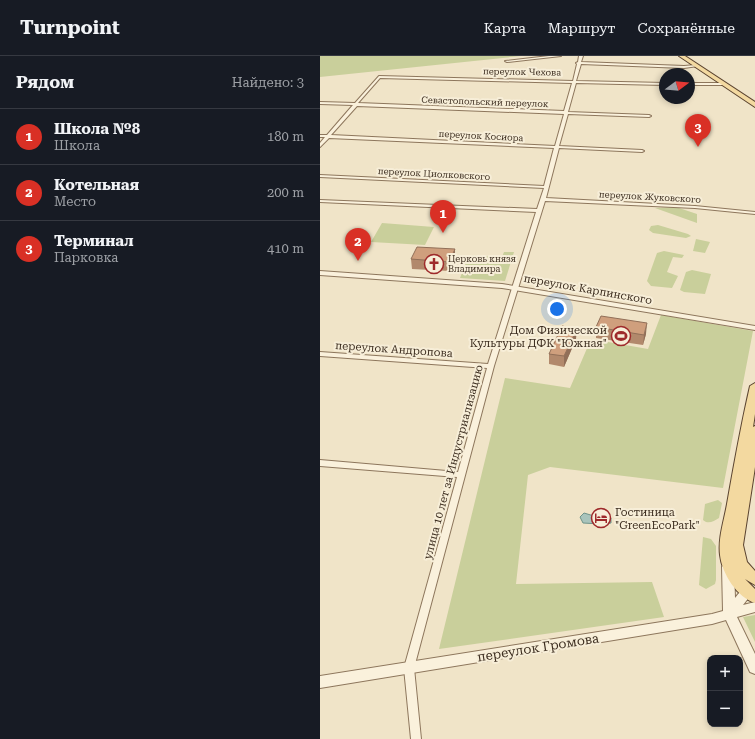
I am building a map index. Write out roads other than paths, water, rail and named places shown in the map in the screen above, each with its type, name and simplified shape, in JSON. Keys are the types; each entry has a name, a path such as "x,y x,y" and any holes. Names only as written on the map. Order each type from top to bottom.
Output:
{"main road":[{"path":"682,56 755,103"},
{"path":"685,56 698,66"},
{"path":"752,592 734,576 728,532 755,386"},
{"path":"732,559 755,430"},
{"path":"732,559 755,579"}],"street":[{"path":"507,61 559,56"},
{"path":"579,60 684,67 698,66"},
{"name":"улица 10 лет за Индустриализацию","path":"416,739 409,668 491,366 540,211 579,60"},
{"name":"переулок Чехова","path":"356,104 379,77 659,84"},
{"path":"695,84 726,84"},
{"name":"Севастопольский переулок","path":"320,103 649,116"},
{"path":"320,146 356,104"},
{"name":"переулок Косиора","path":"320,136 642,151"},
{"name":"переулок Циолковского","path":"320,176 546,187"},
{"name":"переулок Жуковского","path":"543,200 696,207 755,213"},
{"path":"320,201 540,211"},
{"name":"переулок Карпинского","path":"320,273 516,288 755,328"},
{"name":"переулок Андропова","path":"320,354 491,366"},
{"path":"320,463 461,475"},
{"path":"732,559 728,590 730,613 755,668"},
{"path":"730,613 752,592"},
{"name":"переулок Громова","path":"320,682 712,619 755,607"}],"water":[{"path":"584,513 594,516 602,514 605,518 611,518 611,523 583,523 580,517"}],"place":[{"name":"Терминал","path":"698,147"},
{"name":"Школа №8","path":"443,233"},
{"name":"Котельная","path":"358,261"},
{"name":"Церковь князя Владимира","path":"434,264"},
{"name":"Дом Физической Культуры ДФК \"Южная\"","path":"621,336"},
{"name":"Гостиница \"GreenEcoPark\"","path":"601,518"}]}
